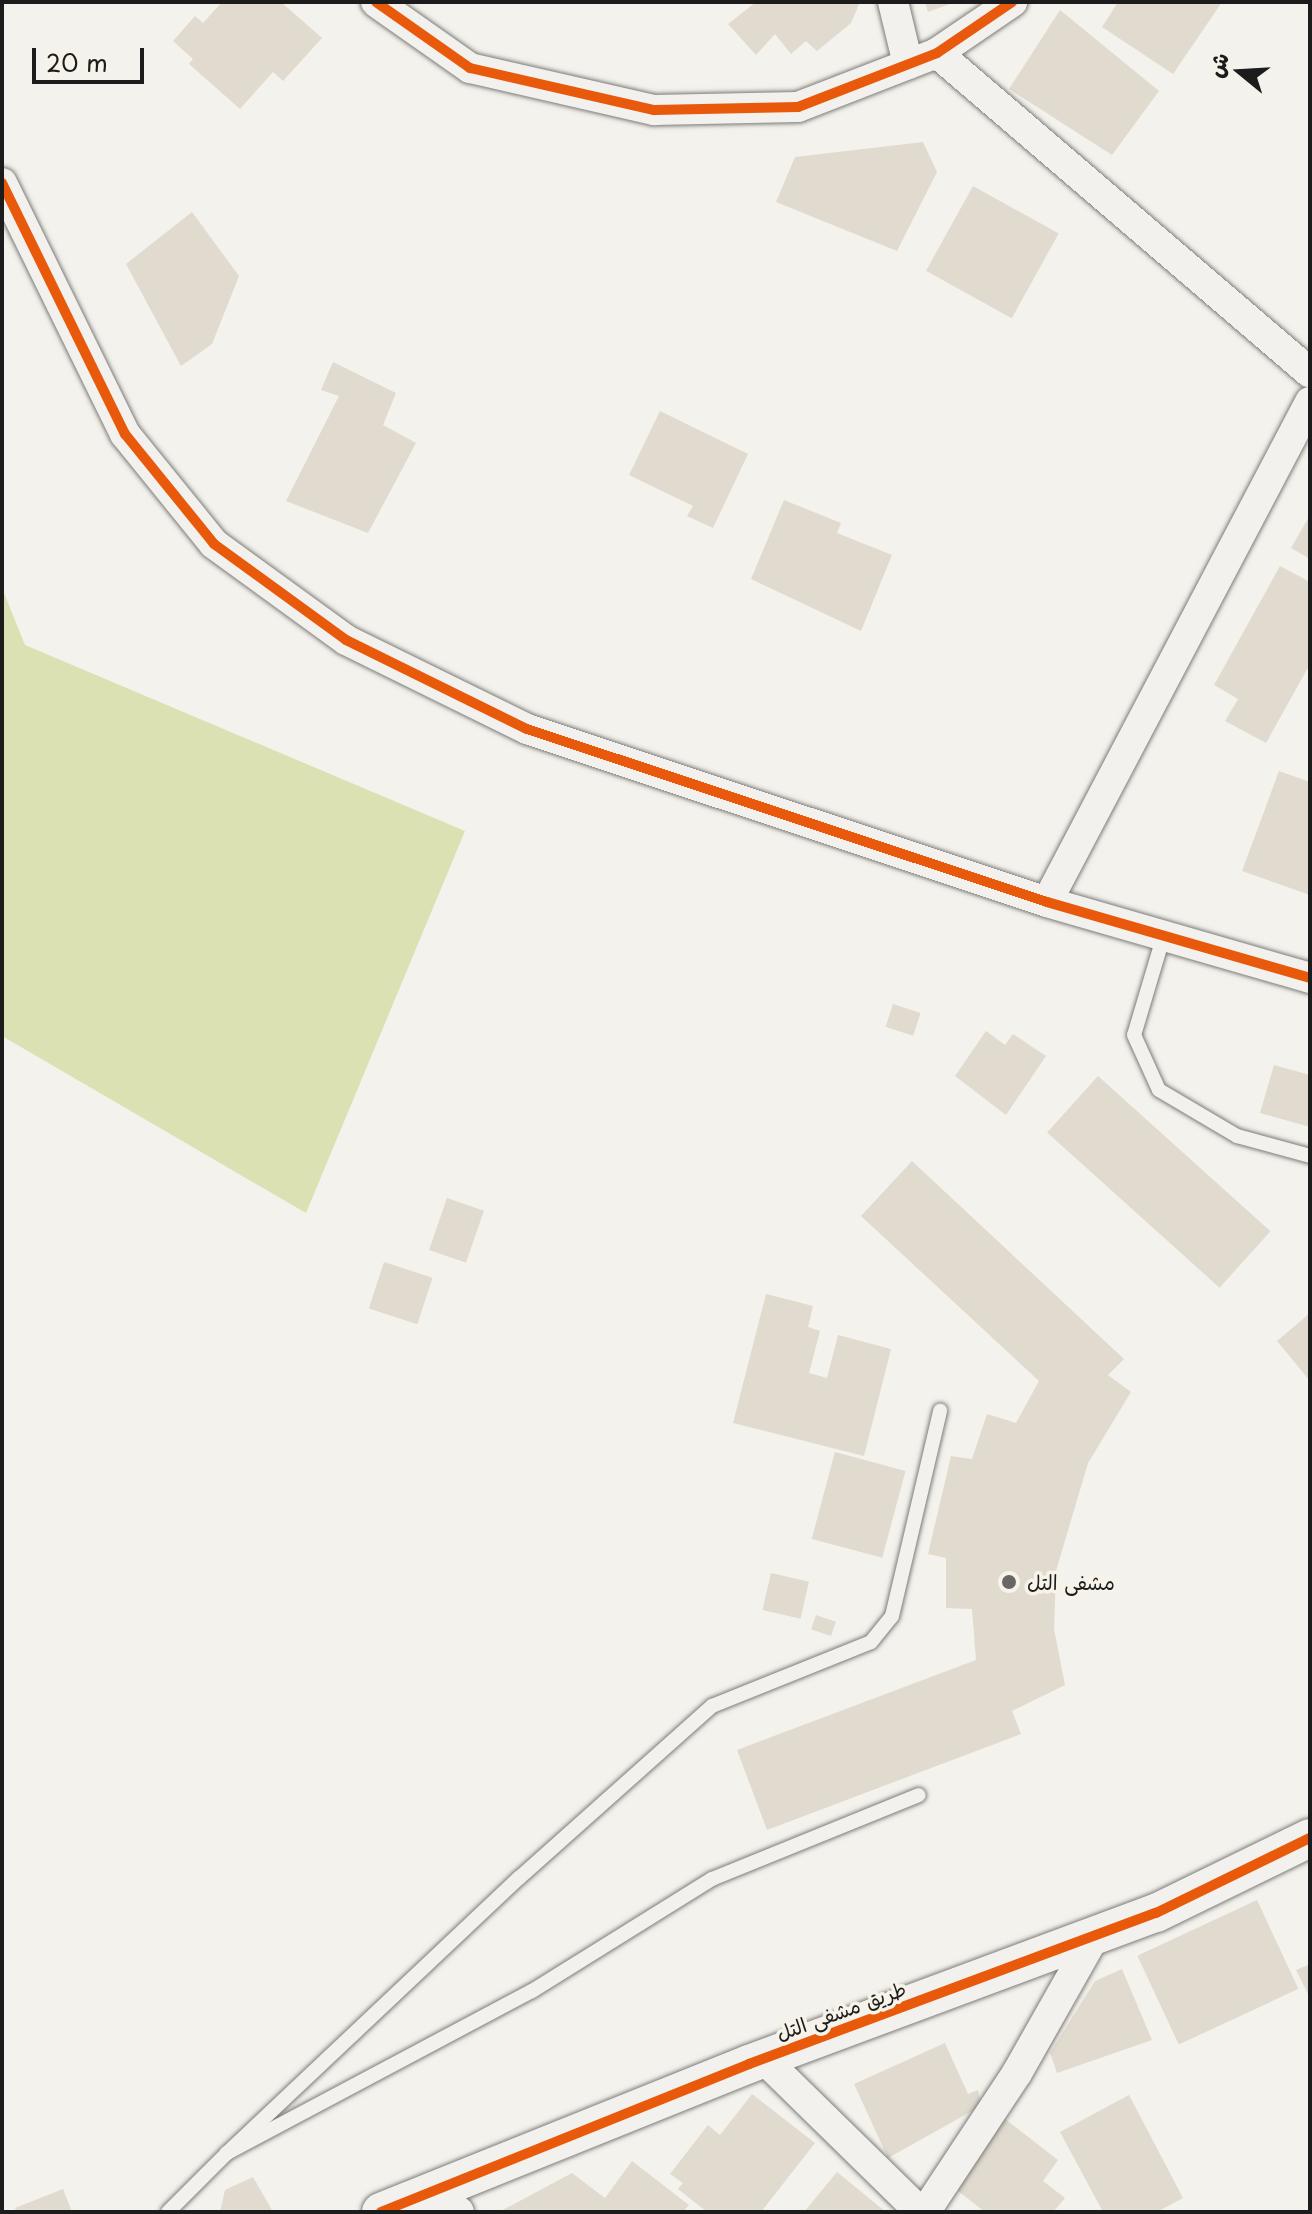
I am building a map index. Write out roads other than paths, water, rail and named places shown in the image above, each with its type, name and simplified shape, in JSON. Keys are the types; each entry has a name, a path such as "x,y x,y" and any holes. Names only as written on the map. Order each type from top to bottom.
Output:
{"street":[{"path":"376,2 470,68 654,110 798,107 937,53 1012,2"},
{"path":"893,2 908,64"},
{"path":"937,53 1310,373"},
{"path":"2,183 125,434 214,544 346,640 527,729 1047,902 1310,978"},
{"path":"1047,902 1310,402"},
{"name":"طريق مشفى التل","path":"381,2212 447,2202 764,2059 1156,1913 1310,1838"},
{"path":"764,2059 922,2212 1017,2073 1095,1935"}],"lane":[{"path":"1163,938 1134,1035 1159,1090 1237,1136 1310,1156"},
{"path":"168,2212 519,1878 712,1706 871,1642 892,1616 940,1411"},
{"path":"227,2153 532,1991 712,1879 919,1795"}],"place":[{"name":"مشفى التل","path":"1009,1582"}]}
